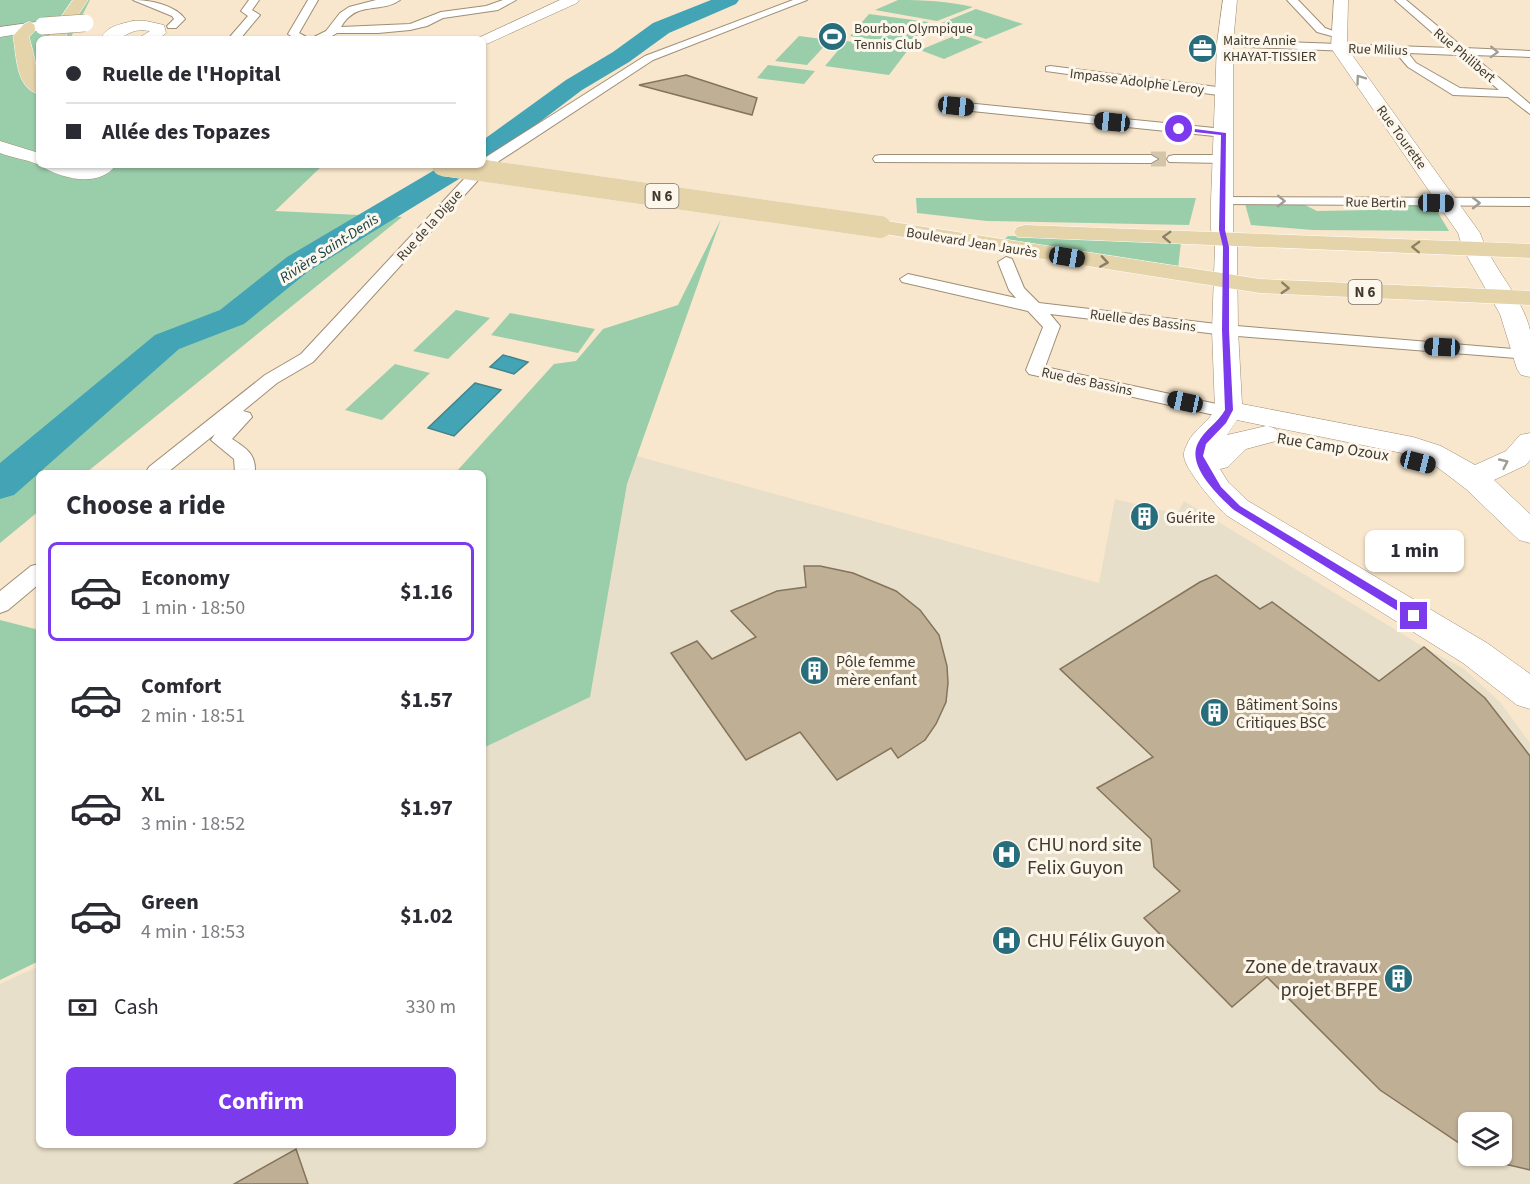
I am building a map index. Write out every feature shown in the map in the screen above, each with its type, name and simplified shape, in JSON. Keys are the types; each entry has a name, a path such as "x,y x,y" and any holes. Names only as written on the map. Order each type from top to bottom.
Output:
{"main road":[{"path":"36,86 29,80 23,57 35,32 65,0"},
{"path":"58,36 81,0"},
{"path":"486,39 572,0"},
{"path":"1230,0 1225,43 1222,201 1227,282 1225,330 1228,412 1219,427 1202,443 1198,456 1201,464 1218,489 1237,508 1475,653 1530,694"},
{"path":"1339,41 1341,0"},
{"path":"0,38 88,22 114,21 146,35"},
{"path":"88,22 109,25 111,36 146,35"},
{"path":"0,32 35,32"},
{"name":"Rue Tourette","path":"1339,41 1469,233 1474,249 1512,314 1527,362"},
{"path":"0,147 36,159"},
{"name":"N 6","path":"486,162 881,223"},
{"path":"57,168 72,174 91,172 100,168"},
{"name":"N 6","path":"466,168 881,223"},
{"name":"Boulevard Jean Jaurès","path":"881,223 987,230 1530,251"},
{"name":"Boulevard Jean Jaurès","path":"881,223 1260,286 1530,298"},
{"name":"Rue Camp Ozoux","path":"1228,412 1242,426 1266,435 1399,457 1473,478"},
{"name":"Rue Camp Ozoux","path":"1228,412 1419,448 1441,455 1473,478"},
{"path":"1201,464 1218,460 1236,442 1266,435"},
{"path":"1530,442 1516,458 1473,478 1530,532"}],"street":[{"path":"138,0 176,14 180,19 171,26"},
{"path":"336,9 355,9 395,0"},
{"path":"323,36 337,30 370,31 412,27 431,22 447,14 492,10 511,0"},
{"name":"Rue de la Digue","path":"486,163 649,58 802,0"},
{"name":"Rue Tourette","path":"1292,0 1321,30 1339,41"},
{"name":"Rue Philibert","path":"1400,0 1530,110"},
{"path":"298,36 293,34 312,7"},
{"path":"236,36 257,8"},
{"path":"337,30 344,15 355,9"},
{"name":"Rue Milius","path":"1225,43 1339,41 1400,50 1530,54"},
{"path":"1400,50 1412,64 1457,92 1512,94"},
{"name":"Impasse Adolphe Leroy","path":"1050,69 1225,92"},
{"path":"956,106 1224,133"},
{"path":"880,159 1151,159"},
{"path":"1174,159 1223,159"},
{"name":"Rue de la Digue","path":"158,470 271,378 296,366 333,331 481,168"},
{"name":"Rue Bertin","path":"1222,201 1530,202"},
{"name":"Rue des Bassins","path":"1006,262 1017,290 1052,326 1035,370 1228,412"},
{"name":"Ruelle des Bassins","path":"908,279 1033,307 1527,362"},
{"path":"245,470 243,454 223,443 224,435 296,366"},
{"path":"0,604 36,574"}],"shaded area":[{"name":"CHU Félix Guyon","path":"633,455 1099,583 1115,499 1177,514 1184,501 1422,646 1464,669 1500,702 1530,743 1530,1184 0,1184 0,984 36,967 36,1148 486,1148 486,652"}],"green space":[{"path":"0,0 90,0 72,36 36,36 36,168 320,168 275,211 402,217 89,470 36,470 36,513 0,543"},
{"path":"898,0 936,1 973,7 937,21 875,10"},
{"path":"976,9 1023,24 986,39 939,24"},
{"path":"869,14 928,22 911,45 850,36"},
{"path":"959,34 983,42 944,59 920,50"},
{"path":"799,36 830,40 807,65 775,61"},
{"path":"846,41 908,50 889,75 825,66"},
{"path":"768,65 815,71 804,84 757,78"},
{"path":"916,198 1196,198 1189,225 987,221 917,213"},
{"path":"1245,204 1305,205 1317,211 1373,210 1362,205 1434,206 1449,231 1313,230 1251,225"},
{"path":"721,219 627,484 590,697 486,747 486,470 458,470 554,364 576,361 603,329 678,305"},
{"path":"1008,236 1181,242 1178,268 1005,239"},
{"path":"456,310 490,318 448,359 413,351"},
{"path":"510,313 595,329 578,353 491,335"},
{"path":"395,364 430,373 382,420 345,410"},
{"path":"0,620 36,629 36,962 0,980"}],"water":[{"path":"503,355 528,362 514,374 490,367"},
{"path":"475,383 501,390 454,436 428,428"}],"building":[{"path":"686,75 757,98 752,115 639,85"},
{"name":"Pôle femme mère enfant","path":"804,566 820,566 853,573 896,591 920,610 939,635 947,666 946,702 936,724 925,740 898,758 891,748 837,780 800,732 746,760 671,653 697,641 712,659 756,637 731,611 777,591 806,587"},
{"name":"Zone de travaux projet BFPE","path":"1216,575 1260,609 1272,602 1379,681 1424,647 1485,698 1530,756 1530,1170 1512,1166 1512,1112 1458,1112 1458,1142 1380,1090 1267,977 1232,1007 1144,918 1180,891 1154,867 1151,839 1097,788 1153,757 1060,669 1200,582"},
{"path":"296,1149 308,1184 234,1184"}],"waterway":[{"name":"Rivière Saint-Denis","path":"486,150 574,85 621,57 661,28 729,0"},
{"name":"Rivière Saint-Denis","path":"0,485 167,342 232,317 298,264 457,168"}],"tunnel":[{"path":"1151,159 1174,159"}],"place":[{"name":"Bourbon Olympique Tennis Club","path":"833,36"},
{"name":"Maitre Annie KHAYAT-TISSIER","path":"1202,48"},
{"name":"Guérite","path":"1145,517"},
{"name":"Pôle femme mère enfant","path":"815,670"},
{"name":"Bâtiment Soins Critiques BSC","path":"1215,713"},
{"name":"CHU nord site Felix Guyon","path":"1006,855"},
{"name":"CHU Félix Guyon","path":"1006,940"},
{"name":"Zone de travaux projet BFPE","path":"1399,978"}],"route":[{"path":"1179,129 1224,133 1222,230 1226,247 1225,330 1229,410 1224,421 1202,443 1198,456 1201,464 1218,489 1237,508 1414,616"}]}
